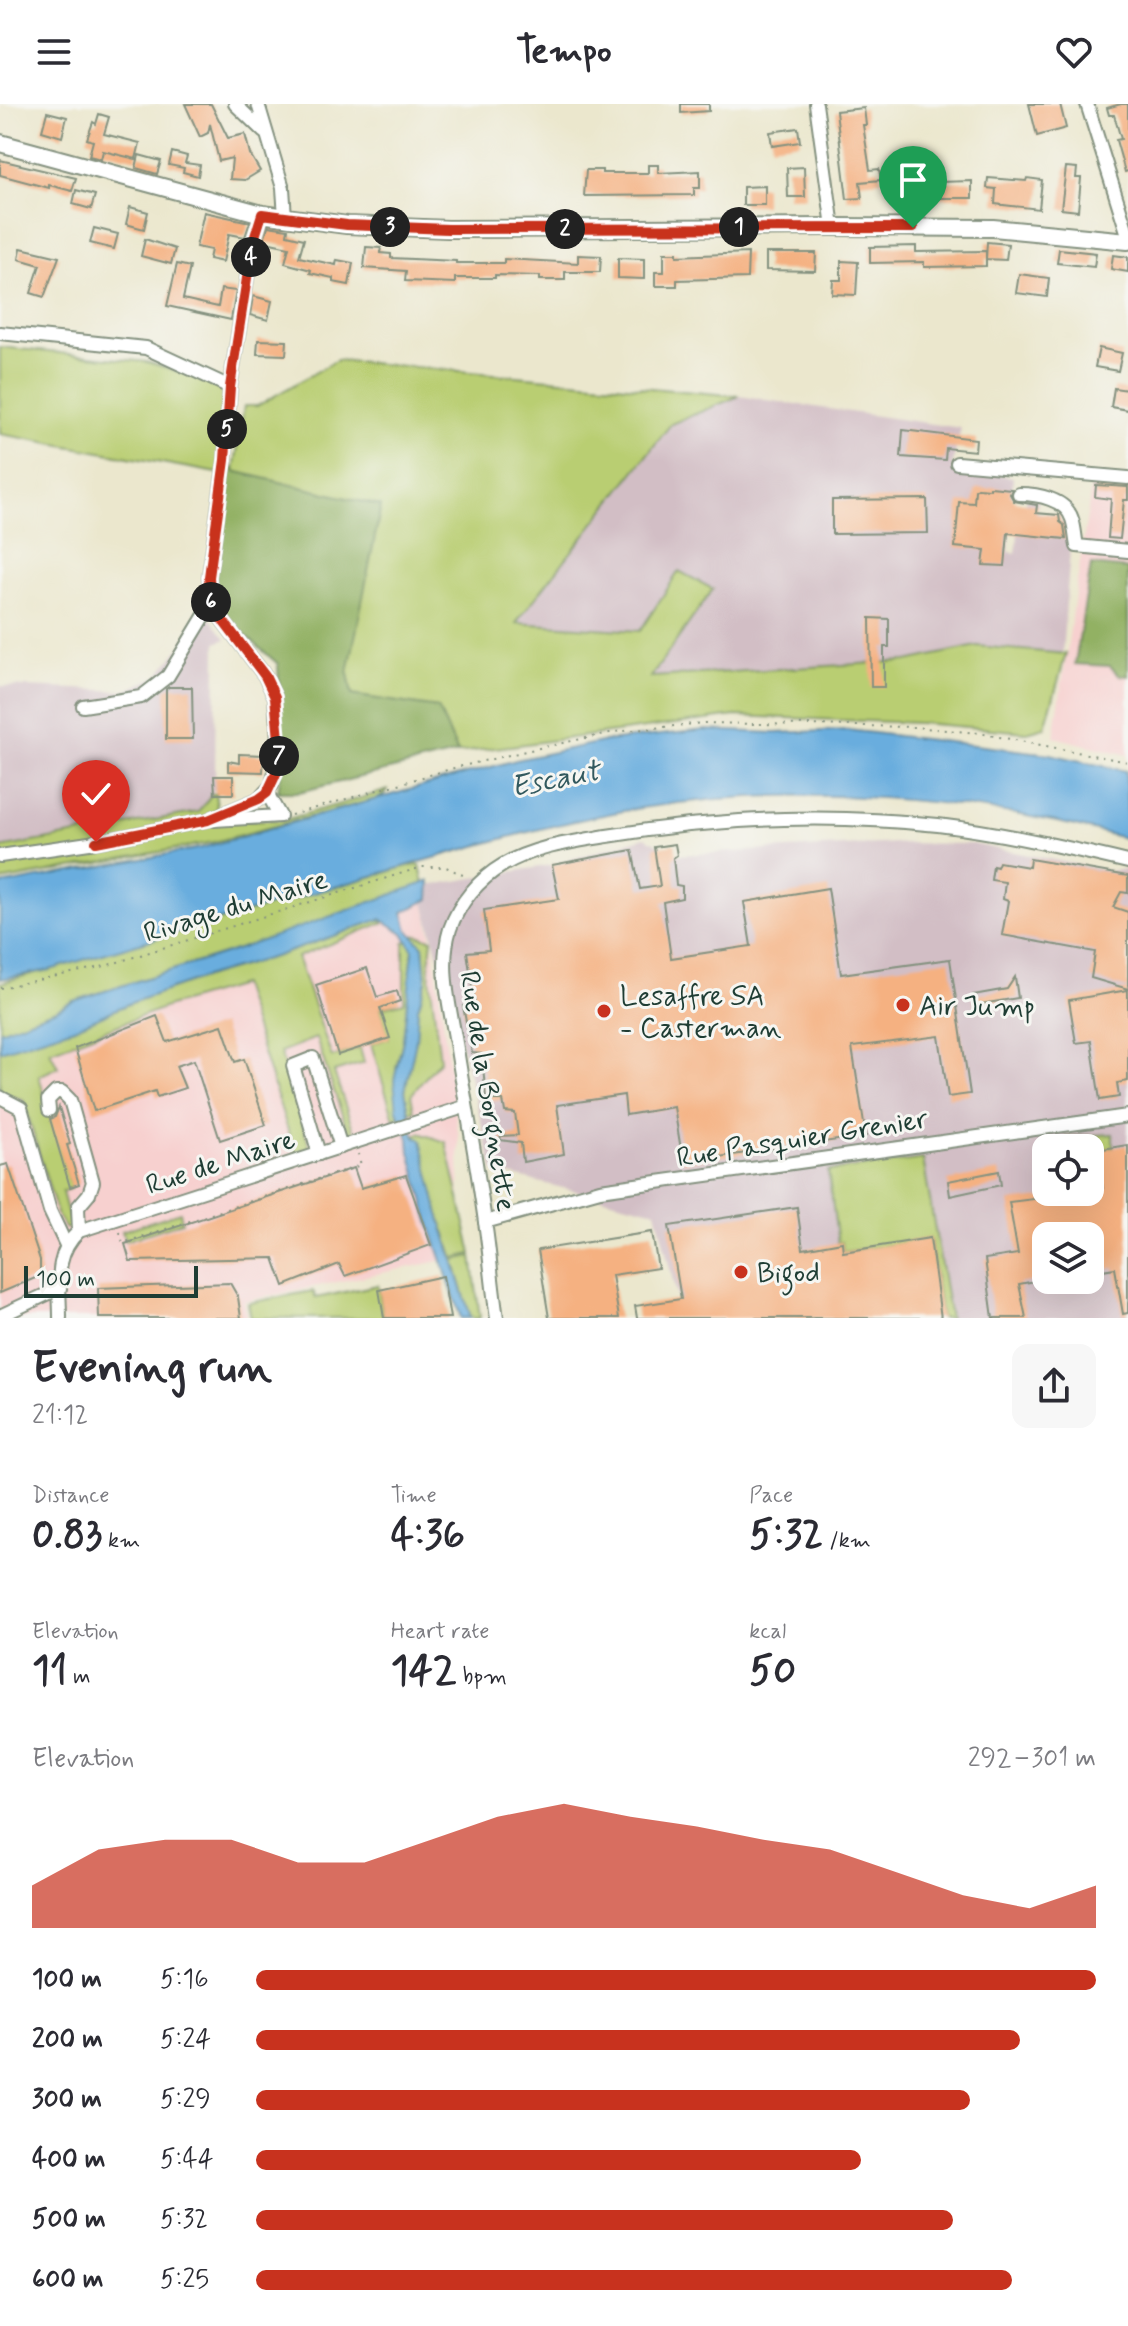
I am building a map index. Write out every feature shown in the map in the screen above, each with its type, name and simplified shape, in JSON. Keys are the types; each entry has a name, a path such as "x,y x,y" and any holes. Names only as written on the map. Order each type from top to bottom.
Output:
{"main road":[{"path":"0,143 262,214 347,225 448,229 993,228 1128,238"}],"street":[{"path":"235,104 266,134"},
{"path":"258,104 283,188 285,217"},
{"path":"816,104 833,227"},
{"path":"1087,104 1128,238"},
{"path":"208,820 267,793 276,774 279,753 275,697 265,676 211,605 209,577 225,460 230,387 252,246 262,214"},
{"path":"0,333 146,348 230,387"},
{"path":"957,463 1128,478"},
{"path":"1019,494 1035,494 1067,510 1072,517 1074,546 1128,551"},
{"path":"83,706 141,697 168,676 211,605"},
{"path":"0,856 208,820 280,816 267,793"},
{"name":"Rue de la Borgnette","path":"497,1318 445,960 450,929 463,904 478,883 502,865 522,855 569,843 667,826 759,819 851,818 937,825 1023,837 1128,862"},
{"path":"319,1154 293,1066 313,1058 341,1147"},
{"path":"49,1110 48,1100 56,1092 62,1092 70,1100 93,1182 89,1194 78,1207 79,1231"},
{"path":"0,1097 21,1108 50,1211 66,1245 61,1257 60,1318"},
{"name":"Rue de Maire","path":"66,1245 79,1231 464,1107"},
{"name":"Rue Pasquier Grenier","path":"485,1222 600,1190 1128,1116"},
{"path":"0,1316 60,1288"},
{"path":"23,1304 25,1318"}],"path":[{"path":"280,816 530,750 614,732 704,723 914,727 979,733 1128,762"},
{"name":"Rivage du Maire","path":"0,988 105,966 422,867 446,867 478,883"},
{"path":"117,1219 123,1243 361,1165 355,1143"}],"shaded area":[{"path":"739,396 961,428 952,467 1013,477 1009,552 1016,553 1018,534 1023,534 1026,498 1038,499 1037,512 1061,515 1060,522 1067,523 1066,539 1071,539 1062,654 977,646 907,661 650,677 713,590 641,631 515,623 671,424"},
{"path":"1092,482 1128,486 1128,755 1054,737"},
{"path":"200,605 226,639 216,643 215,789 198,812 0,848 0,686 125,691 157,676 183,644"},
{"path":"645,837 677,855 897,843 973,844 1110,871 1128,869 1128,1318 682,1318 656,1211 494,1171 420,887 552,865"},
{"path":"423,898 432,939 459,1138 460,1257 244,1301 247,1318 0,1318 0,1045"}],"green space":[{"path":"0,347 147,362 230,387 223,474 0,434"},
{"path":"337,360 739,396 671,424 516,623 640,631 679,571 713,589 651,677 907,661 977,646 1066,654 1045,727 1027,732 919,723 735,716 458,753 438,708 352,696 347,668 234,471 244,406 257,406"},
{"path":"225,460 234,471 381,506 348,673 352,695 438,708 458,753 299,792 278,792 282,763 278,664 211,605"},
{"path":"1091,565 1128,569 1128,676 1119,675 1110,666 1075,664"},
{"path":"389,790 378,799 214,842 0,881 0,848 198,812 212,794 215,794 217,807 211,820 284,820"},
{"path":"420,865 424,884 418,887 227,953 73,1001 0,1031 0,983"},
{"path":"381,919 385,922 297,957 332,1057 360,1048 364,1063 334,1072 354,1132 349,1135 316,1038 280,1052 310,1148 295,1152 241,985 166,1007 50,1051 58,1067 39,1076 71,1188 62,1192 72,1229 65,1228 58,1217 23,1099 0,1094 0,1051 74,1028 128,1004 211,975 277,956"},
{"path":"414,937 432,939 429,968 440,1060 411,1095 414,1111 409,1113 405,1091 416,1040 418,1008 426,981 423,946"},
{"path":"408,940 413,950 403,1040 396,1067 397,1110 400,1116 394,1119 371,1044 389,1038 380,1008 404,1002 404,943"},
{"path":"419,1133 446,1142 472,1254 454,1258 438,1211 421,1141 414,1136"},
{"path":"1113,1134 1113,1148 1104,1149 1104,1135"},
{"path":"923,1159 950,1318 941,1318 930,1239 843,1252 842,1242 838,1243 828,1171"},
{"path":"180,1212 182,1222 125,1241 122,1231"},
{"path":"472,1256 480,1318 471,1318 454,1260"},
{"path":"378,1285 384,1318 251,1318 248,1303 313,1291 316,1298"}],"water":[{"name":"Escaut","path":"705,730 775,733 848,730 1050,754 1126,771 1128,839 1009,813 886,798 762,796 701,800 603,815 528,832 50,970 0,979 0,885 201,848 516,760 606,741"},
{"path":"430,881 429,899 403,912 408,930 423,946 426,981 418,1008 416,1040 405,1091 414,1136 421,1140 438,1211 471,1318 461,1318 430,1225 409,1138 397,1110 394,1080 403,1040 413,950 403,933 381,919 277,956 211,975 128,1004 74,1028 0,1051 0,1031 73,1001 227,953"}],"building":[{"path":"185,104 211,104 228,138 245,134 250,154 260,171 245,180 230,179 232,158 219,161 210,124 208,133 200,137"},
{"path":"681,104 709,104 709,111 681,113"},
{"path":"1029,104 1060,104 1066,128 1037,136"},
{"path":"1128,104 1128,171 1125,172 1116,140 1121,139 1114,115 1109,115 1107,108"},
{"path":"864,108 866,125 863,125 870,170 879,169 881,180 860,182 862,198 847,199 836,111"},
{"path":"47,112 67,117 62,137 42,131"},
{"path":"99,114 109,117 104,134 140,143 136,159 103,151 101,159 89,156 93,141 87,139"},
{"path":"798,128 800,142 772,146 770,132"},
{"path":"172,152 187,156 185,163 200,165 198,176 183,172 184,168 169,165"},
{"path":"139,155 161,161 157,174 136,168"},
{"path":"0,160 76,178 72,191 0,175"},
{"path":"648,165 658,165 658,173 700,171 700,188 694,188 694,195 584,196 586,170 648,173"},
{"path":"804,167 805,197 788,197 787,168"},
{"path":"1066,167 1077,168 1076,178 1081,178 1078,211 1061,209"},
{"path":"929,168 929,178 938,178 938,182 972,181 972,198 923,198 923,187 916,187 916,169"},
{"path":"988,178 1042,180 1039,209 995,204 996,189 987,188"},
{"path":"765,186 765,205 743,205 743,187"},
{"path":"76,190 95,195 91,209 73,204"},
{"path":"130,207 148,212 144,229 126,224"},
{"path":"204,212 250,222 245,237 229,234 223,262 209,259 211,250 196,247"},
{"path":"268,226 288,229 287,235 304,239 299,257 336,265 337,260 353,263 349,285 285,263 289,247 266,242 263,254 260,253"},
{"path":"94,228 118,234 114,249 90,243"},
{"path":"145,239 175,249 171,264 141,256"},
{"path":"987,242 1008,244 1006,260 986,259"},
{"path":"916,246 916,252 986,251 986,266 924,267 924,262 870,263 870,247"},
{"path":"366,247 381,248 380,253 391,254 391,258 456,263 504,263 504,259 578,263 578,255 601,256 600,272 565,272 565,280 495,275 495,278 455,278 455,283 405,281 406,271 364,268"},
{"path":"21,248 59,257 44,297 31,293 40,265 19,259"},
{"path":"1059,249 1096,253 1094,267 1057,263"},
{"path":"664,253 677,253 677,256 748,253 747,278 677,280 677,286 655,286 655,272 664,272"},
{"path":"766,253 816,253 815,271 766,270"},
{"path":"1113,255 1128,257 1128,272 1111,269"},
{"path":"618,258 644,259 644,279 618,278"},
{"path":"841,261 858,262 856,295 832,294 833,280 841,280"},
{"path":"177,264 190,267 183,299 218,307 221,289 236,291 231,320 167,306"},
{"path":"1019,274 1049,278 1047,297 1016,293"},
{"path":"253,296 272,301 268,320 250,315"},
{"path":"258,340 287,341 286,355 257,354"},
{"path":"1099,348 1122,353 1118,371 1095,367"},
{"path":"1114,388 1128,390 1128,410 1111,407"},
{"path":"903,430 976,439 975,451 946,448 945,460 901,457"},
{"path":"1096,485 1128,487 1120,539 1108,538 1111,499 1095,497"},
{"path":"990,487 1012,489 1010,494 1014,501 1037,505 1036,513 1059,515 1066,539 1008,533 1005,566 983,565 985,550 955,547 959,502 974,503 975,490"},
{"path":"927,499 928,533 832,534 832,500"},
{"path":"870,618 889,619 889,647 884,647 884,687 871,687"},
{"path":"192,687 193,739 166,739 166,689"},
{"path":"239,754 264,755 263,772 228,771 228,761 239,763"},
{"path":"214,776 233,776 233,794 215,794"},
{"name":"Lesaffre SA - Casterman","path":"675,844 676,885 682,886 682,898 663,902 671,958 751,946 744,902 828,888 841,974 950,959 970,1094 948,1097 939,1036 852,1047 866,1136 683,1162 674,1107 626,1115 624,1095 557,1105 564,1154 523,1162 521,1143 500,1140 501,1136 518,1135 515,1113 505,1112 503,1100 486,1100 482,1054 472,1053 463,1006 475,1004 467,952 489,950 484,910 559,899 552,865 632,850 640,889 660,886 654,847"},
{"path":"1030,859 1128,876 1128,893 1121,892 1113,907 1128,912 1128,989 1091,978 1095,952 1002,935 1008,901 1003,899 1005,882 991,880 993,866 997,867 999,862 1029,867"},
{"path":"367,968 377,997 397,991 400,1001 380,1008 390,1038 338,1055 316,985"},
{"path":"1015,977 1018,998 975,1005 973,995 1007,989"},
{"path":"1128,990 1128,1081 1117,1083 1119,1097 1100,1100 1091,1041 1076,1043 1069,1000"},
{"path":"157,1016 167,1042 222,1025 235,1062 244,1059 266,1125 220,1140 194,1060 176,1066 185,1088 157,1097 155,1091 94,1111 75,1048"},
{"path":"59,1107 79,1184 70,1187 50,1119 55,1117"},
{"path":"1128,1145 1128,1313 1123,1314 1115,1268 1104,1270 1104,1222 1032,1222 1032,1282 1019,1284 1026,1318 993,1318 985,1259 1018,1254 1009,1202 1032,1199 1032,1206 1104,1206 1104,1149"},
{"path":"8,1164 40,1260 40,1276 0,1293 0,1166"},
{"path":"354,1168 361,1188 406,1175 431,1245 345,1276 339,1264 284,1286 274,1258 130,1261 125,1244"},
{"path":"999,1171 1001,1185 950,1196 948,1181"},
{"path":"797,1207 803,1249 842,1242 843,1252 930,1238 941,1318 637,1318 635,1306 681,1299 669,1226"},
{"path":"652,1232 658,1268 612,1275 619,1318 549,1318 538,1250"},
{"path":"443,1276 450,1318 384,1318 379,1290"},
{"path":"230,1283 238,1297 241,1318 99,1318 98,1288"}],"place":[{"name":"Air Jump","path":"903,1005"},
{"name":"Lesaffre SA - Casterman","path":"604,1011"},
{"name":"Bigod","path":"741,1272"}],"route":[{"path":"96,842 208,820 259,799 267,793 276,774 279,739 275,697 265,676 211,605 209,577 225,460 230,387 252,246 262,214 347,225 448,229 913,228"}]}
